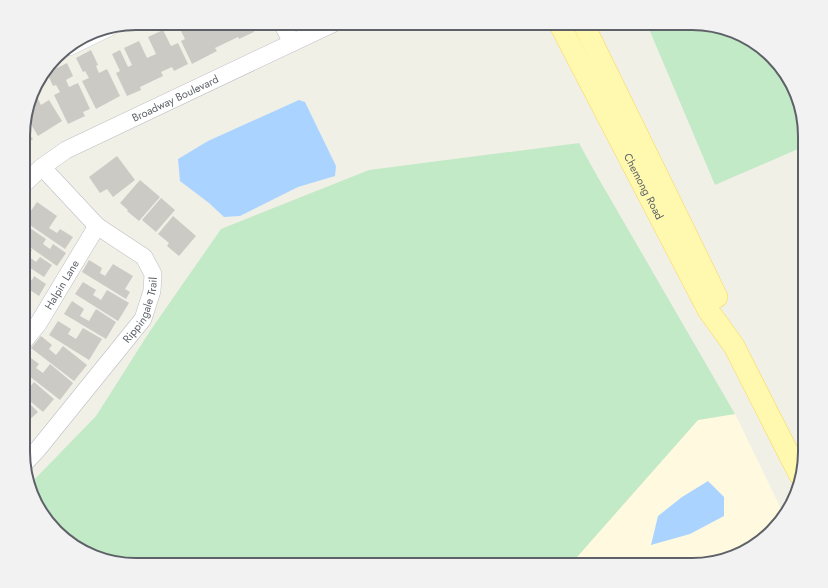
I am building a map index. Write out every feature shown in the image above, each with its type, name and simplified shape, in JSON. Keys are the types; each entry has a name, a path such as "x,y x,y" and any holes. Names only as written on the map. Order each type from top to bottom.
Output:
{"main road":[{"name":"Chemong Road","path":"563,30 708,310 734,346 797,468"},
{"name":"Chemong Road","path":"586,30 732,328 734,346"}],"street":[{"path":"286,30 292,43"},
{"name":"Broadway Boulevard","path":"30,178 42,167 66,150 319,30"},
{"name":"Rippingale Trail","path":"30,458 143,319 152,291 153,274 144,257 97,226 42,167"},
{"name":"Halpin Lane","path":"30,334 38,324 97,226"}],"shaded area":[{"path":"735,414 781,509 776,517 767,527 751,540 739,547 713,556 699,558 576,558 698,420"}],"green space":[{"path":"649,30 699,30 713,32 733,38 757,52 772,66 784,83 790,95 796,115 798,149 715,185"},
{"path":"579,143 735,414 698,420 576,558 129,558 115,556 95,550 71,536 52,517 44,505 34,480 96,416 150,331 221,229 369,170"}],"water":[{"path":"299,100 305,102 336,166 335,176 298,187 240,216 224,217 209,203 180,181 178,159 208,141"},
{"path":"708,481 724,497 724,516 690,534 651,545 658,516 682,497"}],"building":[{"path":"163,30 171,46 178,43 188,64 174,71 172,67 161,72 163,76 140,87 141,90 127,96 116,73 120,71 112,54 120,50 128,67 132,65 124,48 139,41 147,58 156,54 148,37"},
{"path":"180,30 253,30 254,32 239,39 238,37 215,48 217,51 192,64 181,41 185,39"},
{"path":"91,50 98,65 96,66 99,73 107,69 120,96 96,109 82,81 89,78 85,71 83,72 76,58"},
{"path":"67,63 73,76 66,80 69,87 78,83 90,109 83,112 85,116 68,124 54,95 60,92 56,85 53,86 48,76 53,70"},
{"path":"37,97 41,105 49,100 62,121 38,136 31,124"},
{"path":"117,156 135,180 113,197 107,189 100,193 89,177"},
{"path":"140,180 160,197 139,221 120,203"},
{"path":"161,198 175,210 156,232 142,220"},
{"path":"37,202 57,216 49,228 57,233 60,229 73,237 65,249 30,225 30,212"},
{"path":"173,216 196,236 179,256 167,246 169,243 158,234"},
{"path":"30,228 46,239 43,244 50,249 53,244 66,253 57,266 30,247"},
{"path":"40,257 52,265 44,277 30,268 30,258 36,262"},
{"path":"89,260 102,268 100,273 105,276 113,264 133,276 125,289 130,292 126,299 82,272"},
{"path":"34,276 46,284 39,296 30,290 30,279 32,280"},
{"path":"83,282 96,290 93,295 101,300 107,290 129,303 118,321 75,294"},
{"path":"72,301 84,309 80,316 89,321 96,309 116,322 106,339 64,314"},
{"path":"58,321 71,329 68,334 76,339 83,328 102,339 89,360 49,335"},
{"path":"41,336 52,345 49,349 56,355 63,346 87,365 74,381 31,348"},
{"path":"30,357 39,364 36,368 43,373 50,364 73,383 60,400 30,377"},
{"path":"34,382 54,399 43,412 30,401 30,387"},
{"path":"30,404 38,412 30,419"}]}
